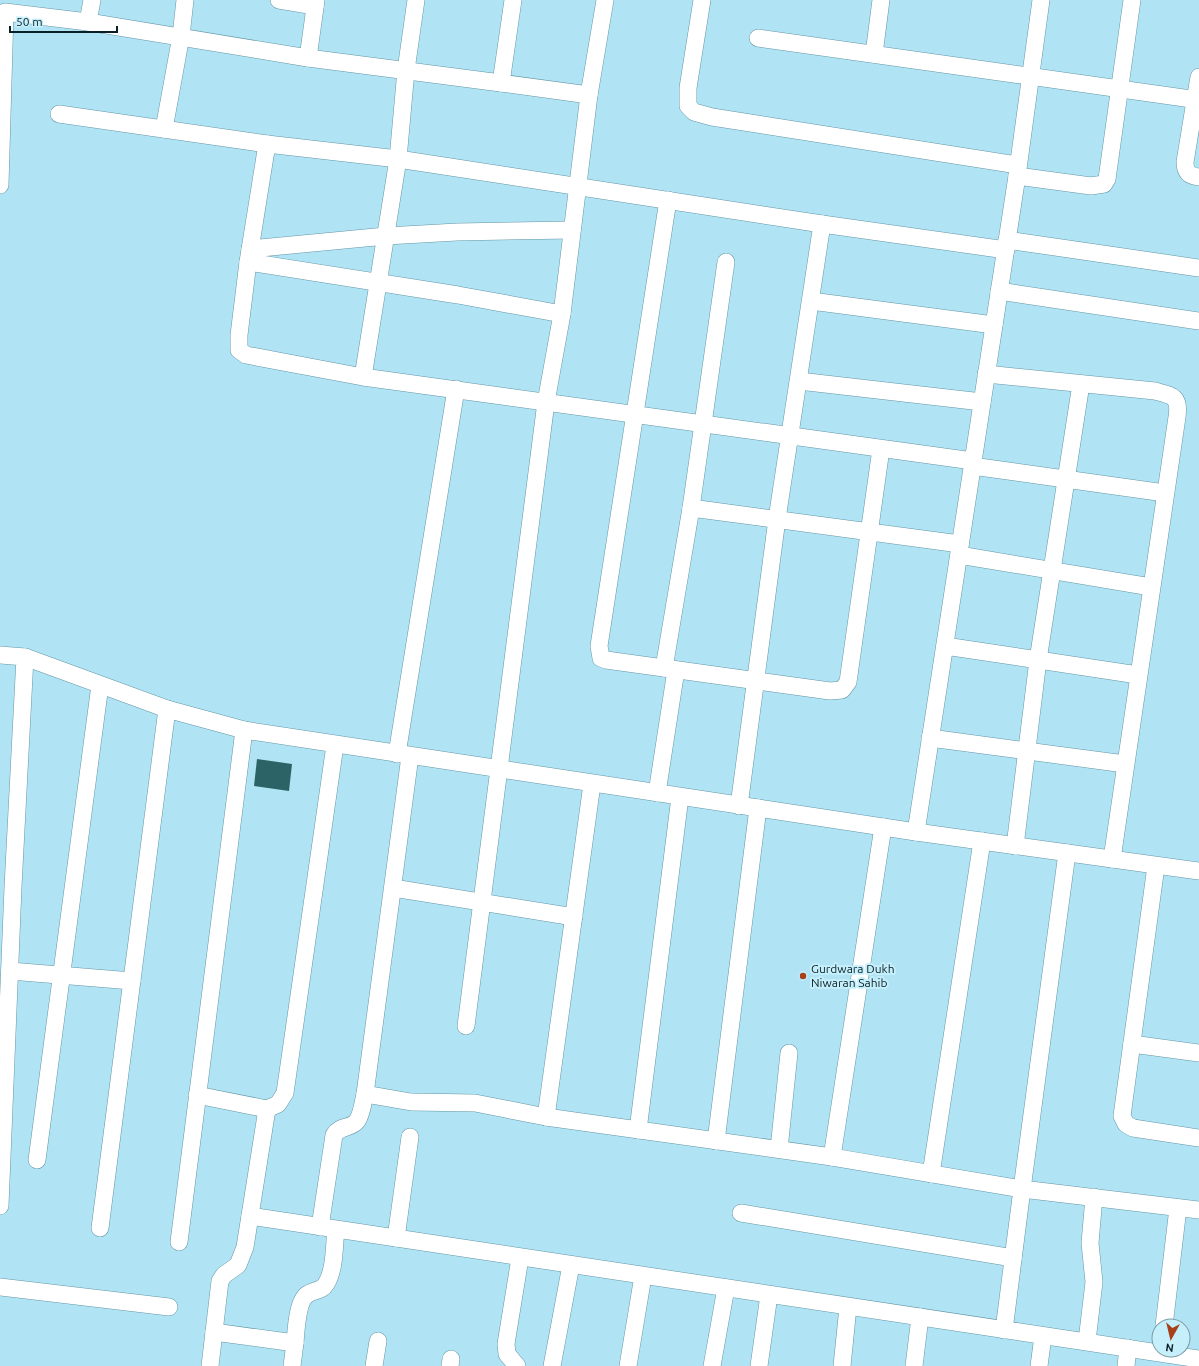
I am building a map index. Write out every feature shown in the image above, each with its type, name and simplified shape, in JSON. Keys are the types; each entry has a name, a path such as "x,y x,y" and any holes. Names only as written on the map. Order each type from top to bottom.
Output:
{"street":[{"path":"88,22 92,0"},
{"path":"164,129 181,36 185,0"},
{"path":"279,0 315,3 308,58"},
{"path":"363,377 398,159 406,70 416,0"},
{"path":"501,83 513,0"},
{"path":"466,1026 546,402 562,314 589,95 604,0"},
{"path":"702,0 688,88 688,106 694,112 712,117 1018,170 1092,186 1104,184 1107,179 1118,89 1132,0"},
{"path":"874,54 881,0"},
{"path":"916,832 1018,170 1040,0"},
{"path":"0,185 4,15 88,22 181,36 308,58 589,95"},
{"path":"758,38 1197,100"},
{"path":"1199,77 1197,100 1185,162 1187,172 1191,176 1199,177"},
{"path":"59,114 267,144 398,159 822,224 1199,268"},
{"path":"267,144 249,255 239,335 239,350 246,355 363,377 881,448 1066,479 1165,492"},
{"path":"668,200 599,653 601,658 606,660 754,681 830,691 842,690 848,682 881,448"},
{"path":"739,806 754,681 777,519 791,436 822,224"},
{"path":"249,255 386,236 457,232 572,230"},
{"path":"249,255 379,282 562,314"},
{"path":"657,793 670,669 726,262"},
{"path":"999,291 1199,321"},
{"path":"811,301 994,325"},
{"path":"986,374 1155,391 1174,396 1177,400 1178,410 1112,860"},
{"path":"799,380 982,402"},
{"path":"1015,846 1038,660 1081,384"},
{"path":"292,1366 299,1308 303,1298 308,1294 322,1289 329,1280 328,1229 334,1135 340,1128 353,1125 358,1120 365,1094 393,888 403,755 456,389"},
{"path":"691,508 869,532 1052,571 1151,587"},
{"path":"945,646 1138,675"},
{"path":"0,655 24,657 167,709 244,730 739,806 1112,860 1199,871"},
{"path":"0,1206 10,971 6,887 24,657"},
{"path":"37,1160 100,685"},
{"path":"100,1228 167,709"},
{"path":"179,1242 244,730"},
{"path":"930,738 1125,764"},
{"path":"197,1095 267,1109 278,1104 285,1093 335,745"},
{"path":"546,1117 592,784"},
{"path":"638,1130 680,797"},
{"path":"716,1141 758,808"},
{"path":"832,1157 883,827"},
{"path":"931,1174 982,841"},
{"path":"1004,1330 1067,853"},
{"path":"1156,866 1122,1110 1126,1124 1133,1128 1199,1138"},
{"path":"393,888 574,917"},
{"path":"10,971 132,981"},
{"path":"1132,1044 1199,1052"},
{"path":"779,1150 788,1054"},
{"path":"365,1094 410,1102 475,1103 546,1117 832,1157 1022,1189 1199,1210"},
{"path":"210,1366 220,1280 224,1275 236,1268 240,1262 245,1247 267,1109"},
{"path":"396,1238 410,1137"},
{"path":"1087,1341 1094,1293 1090,1243 1094,1197"},
{"path":"1165,1318 1178,1208"},
{"path":"741,1213 1013,1258"},
{"path":"250,1216 848,1307 1043,1336 1151,1350"},
{"path":"517,1366 507,1354 506,1344 520,1258"},
{"path":"552,1366 571,1265"},
{"path":"628,1366 643,1276"},
{"path":"0,1287 169,1307"},
{"path":"712,1366 726,1288"},
{"path":"759,1366 769,1295"},
{"path":"842,1366 848,1307"},
{"path":"914,1366 920,1317"},
{"path":"214,1332 294,1343"},
{"path":"1039,1366 1043,1336"},
{"path":"374,1366 378,1341"},
{"path":"1126,1366 1128,1348"}],"building":[{"path":"257,759 292,764 289,791 254,786"}],"place":[{"name":"Gurdwara Dukh Niwaran Sahib","path":"803,976"}]}
